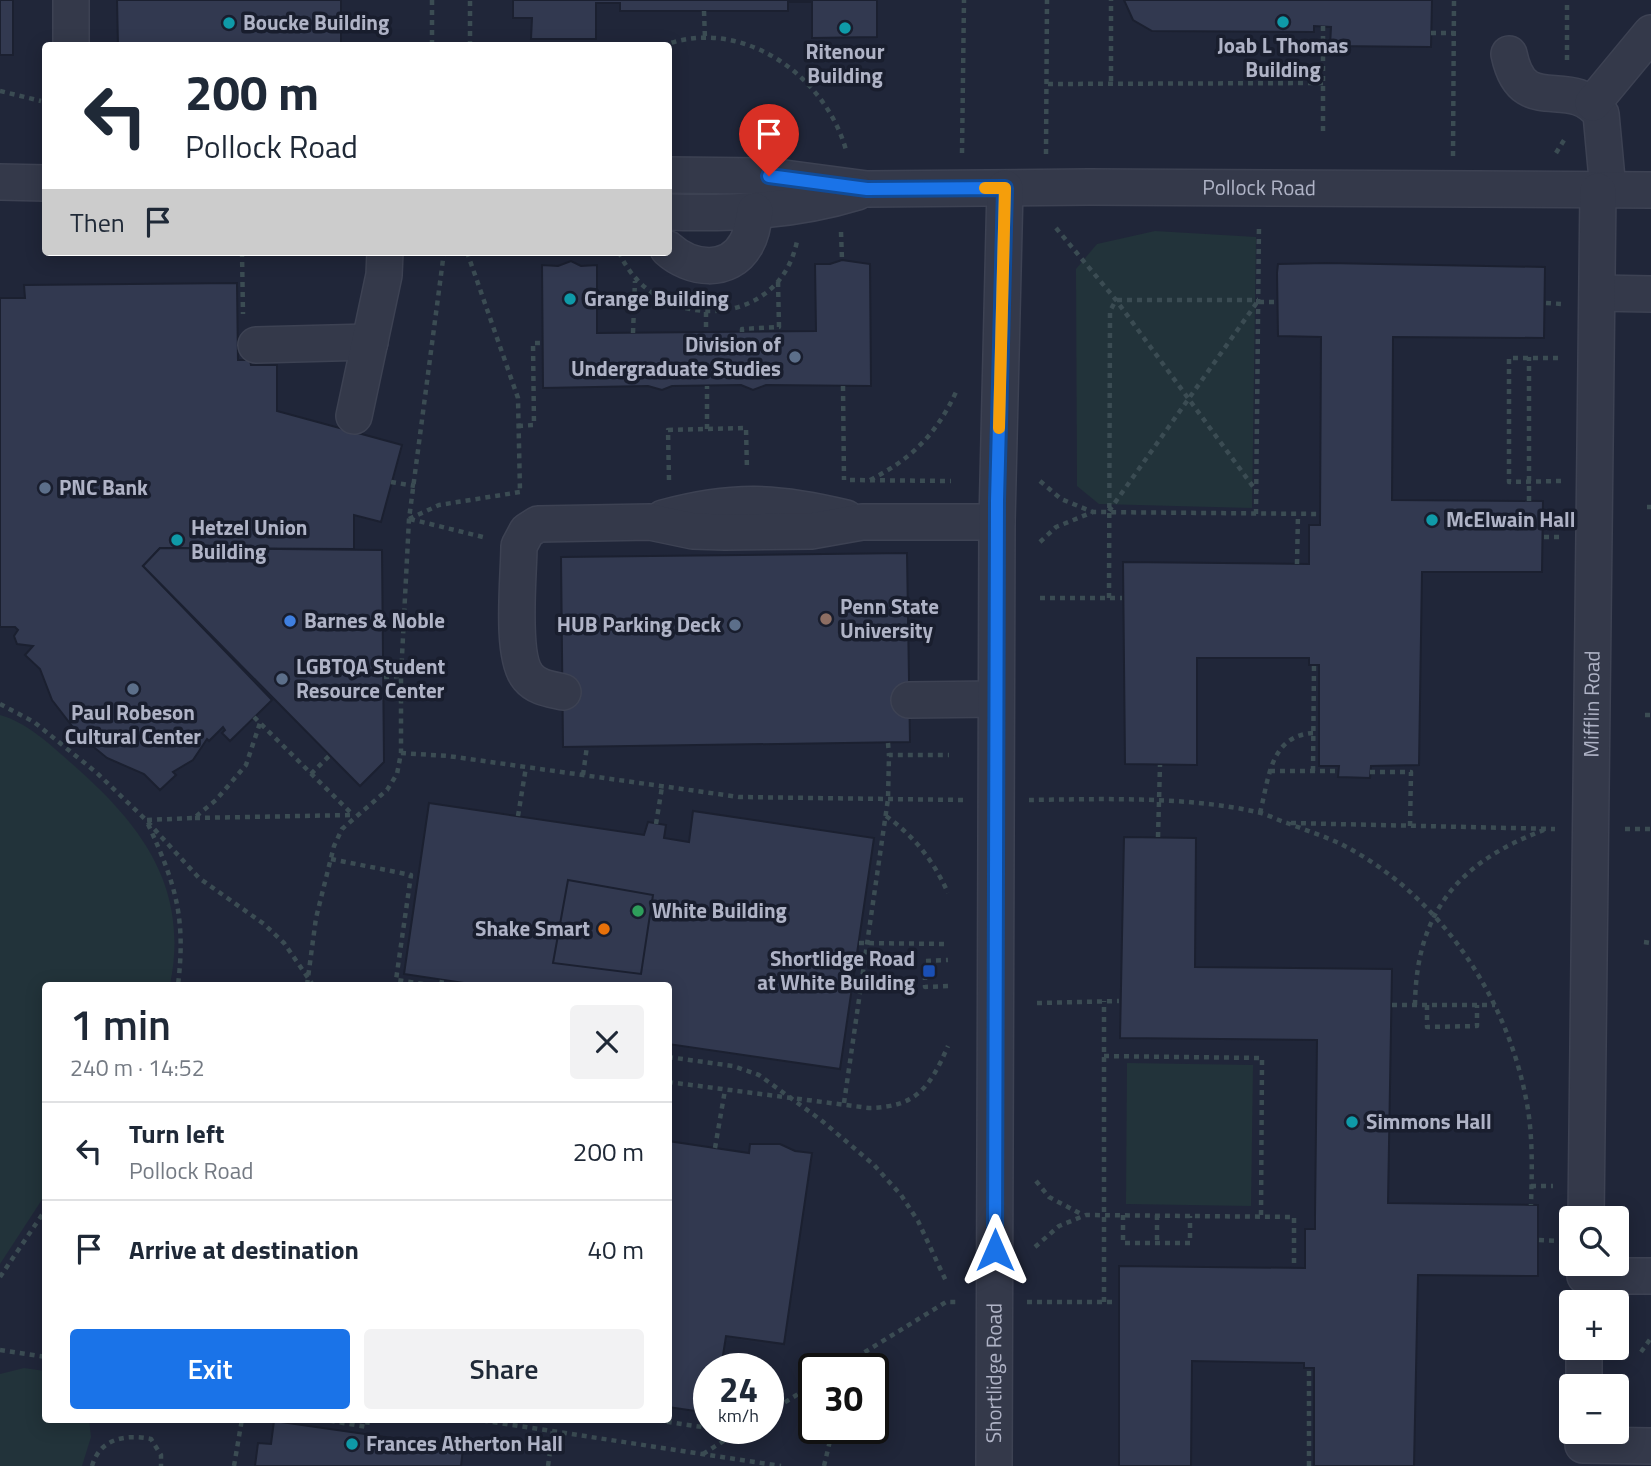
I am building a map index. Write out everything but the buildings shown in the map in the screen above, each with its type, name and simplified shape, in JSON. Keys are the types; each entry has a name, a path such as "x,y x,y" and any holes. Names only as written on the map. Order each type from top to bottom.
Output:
{"street":[{"path":"71,0 71,42"},
{"path":"1509,54 1518,83 1529,91 1582,96 1593,103 1651,33"},
{"name":"Mifflin Road","path":"1581,1206 1582,299 1603,191 1604,125 1593,103"},
{"name":"Pollock Road","path":"672,175 769,176 867,189 1651,190"},
{"path":"0,181 42,183"},
{"name":"Shortlidge Road","path":"994,1466 997,522 1005,188"},
{"name":"Pollock Road","path":"672,212 755,211 818,204 867,189"},
{"path":"672,252 681,260 699,266 716,266 734,257 746,246 755,211"},
{"path":"354,416 384,275 385,256"},
{"path":"1582,299 1651,294"},
{"path":"250,333 370,342"},
{"path":"562,692 536,684 522,667 519,655 519,546 527,531 538,524 650,522 693,531 725,532 811,531 862,522 997,522"},
{"path":"909,700 996,699"},
{"path":"1629,1271 1651,1276"},
{"path":"1583,1448 1651,1446"}],"path":[{"path":"432,0 432,42"},
{"path":"470,0 470,42"},
{"path":"962,157 964,0"},
{"path":"1045,158 1047,0"},
{"path":"1111,0 1111,81"},
{"path":"1453,161 1454,0"},
{"path":"1567,0 1567,63"},
{"path":"705,11 705,39"},
{"path":"1323,26 1323,133"},
{"path":"1432,33 1454,33"},
{"path":"672,44 705,39 745,44 771,55 795,70 829,107 840,128 847,155"},
{"path":"1048,84 1111,81 1323,83"},
{"path":"0,91 41,101"},
{"path":"1552,156 1566,137 1566,126"},
{"path":"1256,514 1259,212"},
{"path":"841,224 842,260"},
{"path":"1056,228 1116,300 1257,492"},
{"path":"242,256 240,296 250,333"},
{"path":"308,978 316,918 331,859 342,829 353,816 387,790 397,774 401,753 401,676 409,519 444,256"},
{"path":"468,256 518,398 520,492"},
{"path":"742,332 742,329 779,329 778,279"},
{"path":"633,333 635,280"},
{"path":"1546,303 1582,299"},
{"path":"1116,300 1277,302"},
{"path":"1109,598 1110,311 1116,300"},
{"path":"1109,511 1259,301"},
{"path":"706,312 706,332"},
{"path":"518,426 534,425 533,342 542,343"},
{"path":"1567,350 1564,357 1509,358 1508,482 1573,481"},
{"path":"1528,501 1529,357"},
{"path":"707,386 707,429"},
{"path":"843,386 844,480"},
{"path":"869,480 916,453 933,433 956,392"},
{"path":"670,483 668,430 746,428 747,482"},
{"path":"1040,481 1061,499 1093,512"},
{"path":"391,482 415,486"},
{"path":"1040,542 1056,527 1093,512 1321,514"},
{"path":"1297,564 1298,514"},
{"path":"409,519 498,541"},
{"path":"1040,598 1122,598"},
{"path":"1313,771 1316,753 1314,665"},
{"path":"384,677 401,676"},
{"path":"0,704 34,722 61,742 146,820 199,878 264,924 284,943 309,982"},
{"path":"254,717 353,816"},
{"path":"194,818 234,782 246,765 260,723"},
{"path":"1260,813 1274,758 1284,742 1293,736 1314,733"},
{"path":"844,1103 886,816 888,743"},
{"path":"583,775 587,746"},
{"path":"401,753 526,767 739,797 975,800"},
{"path":"889,755 949,755"},
{"path":"311,774 329,756"},
{"path":"1158,837 1160,765"},
{"path":"518,816 526,767"},
{"path":"1270,771 1338,771"},
{"path":"1370,772 1411,772 1410,826"},
{"path":"656,824 662,786"},
{"path":"1038,800 1205,804 1260,813 1342,845 1409,891 1458,945 1495,1005 1509,1037 1527,1104 1531,1138 1531,1205"},
{"path":"146,820 353,816"},
{"path":"886,816 918,842 931,858 948,892"},
{"path":"146,820 177,896 182,922 178,982"},
{"path":"1286,823 1567,829"},
{"path":"1415,1005 1418,959 1433,915 1446,893 1480,863 1511,844 1548,829"},
{"path":"331,859 411,875 405,943 397,980 411,982"},
{"path":"868,879 876,880"},
{"path":"1644,942 1651,943"},
{"path":"859,943 948,944"},
{"path":"948,960 925,961 925,987 948,986"},
{"path":"1104,1001 1104,1302"},
{"path":"1037,1003 1119,1001"},
{"path":"1392,1005 1495,1005"},
{"path":"1427,1005 1427,1027 1478,1026 1477,1005"},
{"path":"846,1031 854,1032"},
{"path":"672,1083 869,1108 891,1108 906,1103 922,1090 936,1074 948,1046"},
{"path":"1104,1056 1262,1058 1261,1217"},
{"path":"672,1059 746,1071 765,1079 852,1145 901,1195 918,1221 946,1282"},
{"path":"715,1148 725,1090"},
{"path":"1036,1181 1049,1197 1084,1216"},
{"path":"0,1277 42,1215"},
{"path":"1123,1215 1123,1243 1190,1243 1190,1216"},
{"path":"1035,1247 1059,1226 1084,1216 1294,1217 1294,1268"},
{"path":"1157,1216 1157,1243"},
{"path":"1539,1241 1559,1250"},
{"path":"864,1353 946,1302"},
{"path":"1034,1303 1117,1302"},
{"path":"1642,1352 1651,1338"},
{"path":"0,1350 42,1356"},
{"path":"1309,1368 1309,1466"},
{"path":"234,1466 241,1423"},
{"path":"344,1423 367,1427 368,1423"},
{"path":"503,1423 781,1466"},
{"path":"672,1423 693,1426"},
{"path":"548,1466 553,1430"},
{"path":"92,1466 104,1446 119,1438 135,1436 151,1439 157,1445 161,1466"},
{"path":"702,1454 718,1444"},
{"path":"824,1466 829,1444"},
{"path":"734,1459 734,1466"}],"shaded area":[{"path":"1155,231 1256,237 1252,508 1099,504 1077,486 1076,269 1097,244"},
{"path":"0,715 29,729 55,749 96,786 138,834 154,860 166,888 173,918 174,950 170,982 42,982 42,1200 0,1264"},
{"path":"1127,1063 1253,1065 1251,1206 1126,1204"},
{"path":"24,1368 42,1371 42,1423 89,1423 91,1437 82,1466 0,1466 0,1374"}],"slow traffic":[{"path":"985,188 1005,188 999,428"}],"place":[{"name":"Joab L Thomas Building","path":"1283,22"},
{"name":"Boucke Building","path":"229,23"},
{"name":"Ritenour Building","path":"845,28"},
{"name":"Grange Building","path":"570,299"},
{"name":"Division of Undergraduate Studies","path":"795,357"},
{"name":"PNC Bank","path":"45,488"},
{"name":"McElwain Hall","path":"1432,520"},
{"name":"Hetzel Union Building","path":"177,540"},
{"name":"Penn State University","path":"826,619"},
{"name":"Barnes & Noble","path":"290,621"},
{"name":"HUB Parking Deck","path":"735,625"},
{"name":"LGBTQA Student Resource Center","path":"282,679"},
{"name":"Paul Robeson Cultural Center","path":"133,689"},
{"name":"White Building","path":"638,911"},
{"name":"Shake Smart","path":"604,929"},
{"name":"Shortlidge Road at White Building","path":"929,971"},
{"name":"Simmons Hall","path":"1352,1122"},
{"name":"Frances Atherton Hall","path":"352,1444"}],"route":[{"path":"769,176 867,189 1005,188 997,501 995,1250"}]}
